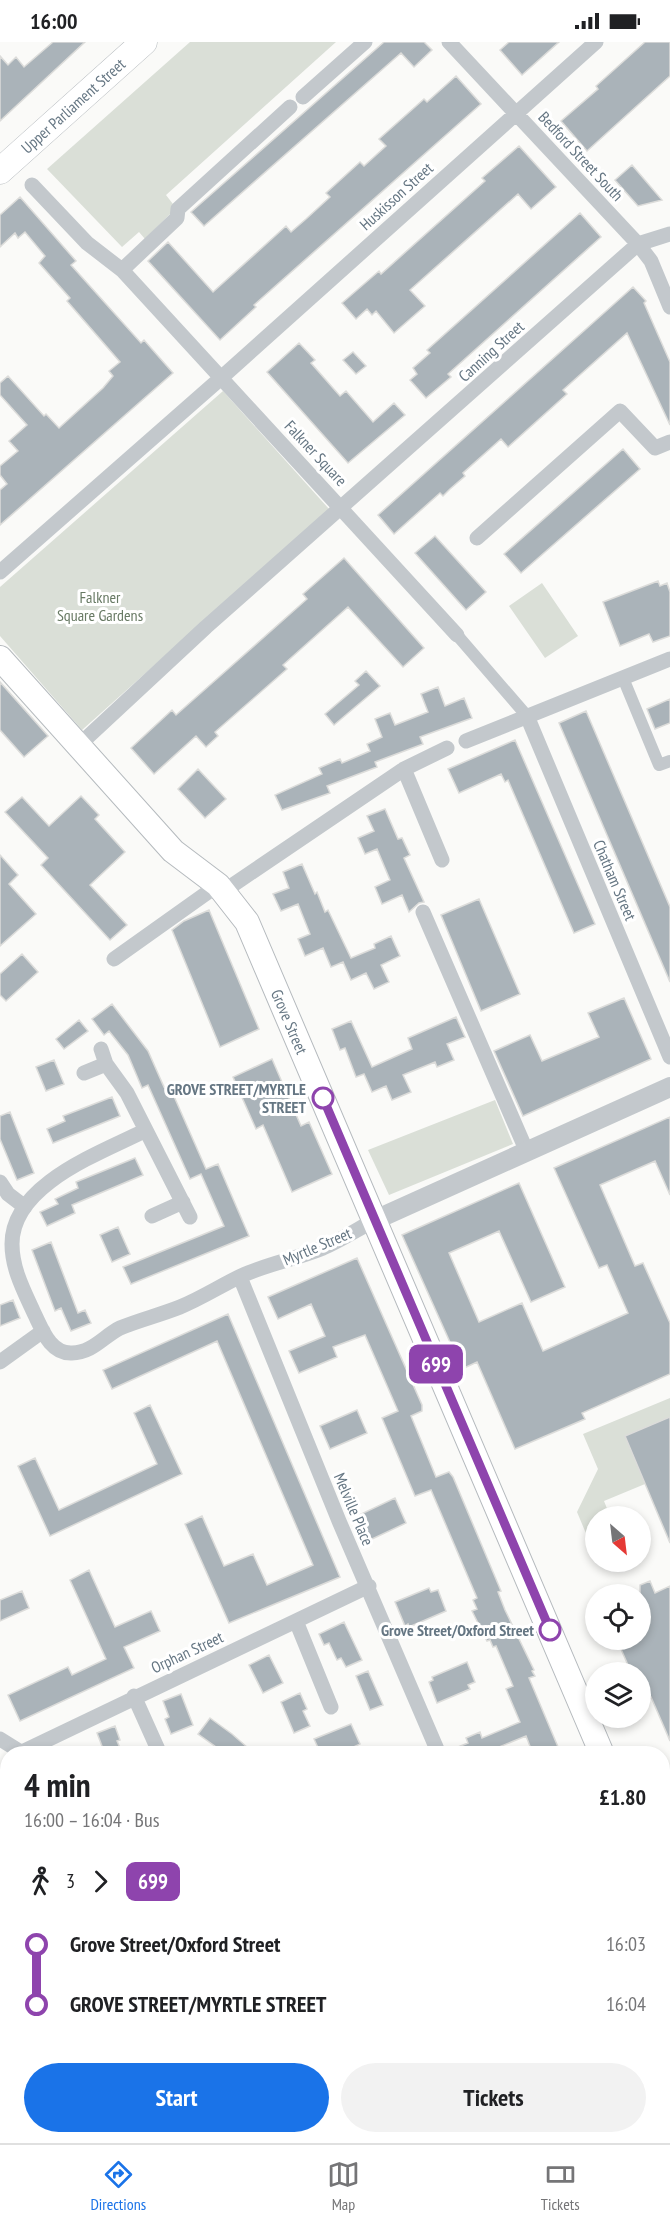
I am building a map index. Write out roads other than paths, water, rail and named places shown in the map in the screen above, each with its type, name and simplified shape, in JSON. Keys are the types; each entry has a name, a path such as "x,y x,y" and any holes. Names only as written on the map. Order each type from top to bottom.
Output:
{"highway":[{"name":"Upper Parliament Street","path":"0,171 144,42"}],"main road":[{"name":"Grove Street","path":"0,657 173,851 221,888 240,909 255,938 599,1746"}],"street":[{"path":"303,97 365,42"},
{"name":"Bedford Street South","path":"449,42 638,244 651,261 670,307"},
{"name":"Huskisson Street","path":"221,378 596,42"},
{"path":"122,270 177,218 178,209 290,107"},
{"name":"Falkner Square","path":"32,184 87,243 122,270 342,508 206,627 78,746"},
{"name":"Canning Street","path":"342,508 638,244 670,234"},
{"path":"0,572 221,378"},
{"path":"477,538 620,411 655,448 670,442"},
{"path":"342,508 457,635 526,716"},
{"path":"466,741 670,659"},
{"path":"623,678 659,765 670,761"},
{"name":"Chatham Street","path":"526,716 670,1058"},
{"path":"114,959 404,769 447,748"},
{"path":"404,769 442,860"},
{"path":"423,912 527,1152"},
{"path":"100,1049 106,1064 127,1093 144,1131 190,1217"},
{"path":"84,1073 106,1064"},
{"name":"Myrtle Street","path":"43,1331 48,1341 62,1351 72,1353 90,1349 117,1329 182,1306 240,1277 324,1247 375,1220 670,1087"},
{"path":"0,1362 43,1331 16,1274 6,1242 25,1207 39,1190 76,1163 144,1131"},
{"path":"0,1182 8,1194 25,1207"},
{"path":"152,1216 183,1202"},
{"name":"Melville Place","path":"240,1277 339,1521 369,1586 436,1746"},
{"name":"Orphan Street","path":"37,1746 134,1696 369,1586"},
{"path":"296,1621 331,1707"},
{"path":"134,1696 156,1746"}],"place":[{"name":"GROVE STREET/MYRTLE STREET","path":"323,1098"},
{"name":"Grove Street/Oxford Street","path":"550,1630"}],"park label":[{"name":"Falkner Square Gardens","path":"100,606"}]}
